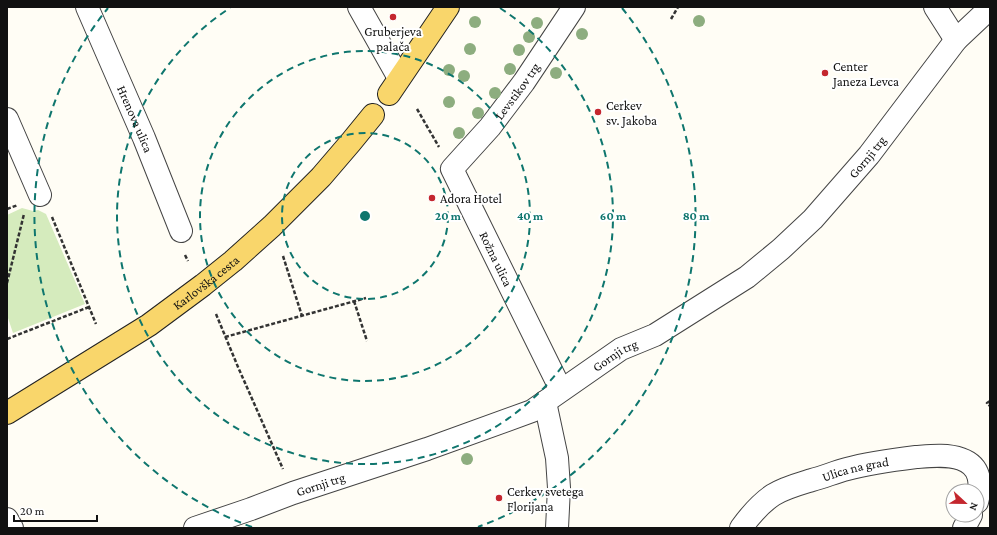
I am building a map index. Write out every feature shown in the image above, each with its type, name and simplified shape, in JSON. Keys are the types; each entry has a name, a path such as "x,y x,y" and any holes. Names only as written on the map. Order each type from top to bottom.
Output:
{"main road":[{"path":"394,86 448,7"},
{"name":"Karlovška cesta","path":"7,413 149,325 233,261 272,226 313,185 373,115"}],"street":[{"name":"Hrenova ulica","path":"87,7 144,138 181,231"},
{"path":"359,7 394,86"},
{"name":"Levstikov trg","path":"452,169 490,127 524,82 574,7"},
{"path":"935,7 952,46"},
{"name":"Gornji trg","path":"195,528 294,493 427,449 532,411 621,349 655,335 747,277 781,249 813,219 869,156 952,46 990,8"},
{"path":"7,119 33,202"},
{"name":"Rožna ulica","path":"452,169 553,396"},
{"path":"553,396 559,488 558,528"},
{"name":"Ulica na grad","path":"741,528 763,503 773,495 847,469 888,460 928,456 960,458 971,466 979,475 980,483"},
{"path":"7,519 12,528"}],"path":[{"path":"671,19 678,7"},
{"path":"417,109 452,169"},
{"path":"7,283 33,202 50,212 96,324"},
{"path":"283,256 302,316"},
{"path":"225,337 366,298"},
{"path":"354,301 368,341"},
{"path":"7,339 89,307"},
{"path":"216,314 294,493"},
{"path":"990,400 987,403 990,406"}],"green space":[{"path":"22,208 33,211 38,210 46,214 85,304 13,333 7,315 7,215"}],"place":[{"name":"Gruberjeva palača","path":"393,17"},
{"name":"Center Janeza Levca","path":"825,73"},
{"name":"Cerkev sv. Jakoba","path":"598,112"},
{"name":"Adora Hotel","path":"432,198"},
{"name":"Cerkev svetega Florijana","path":"499,498"}]}
